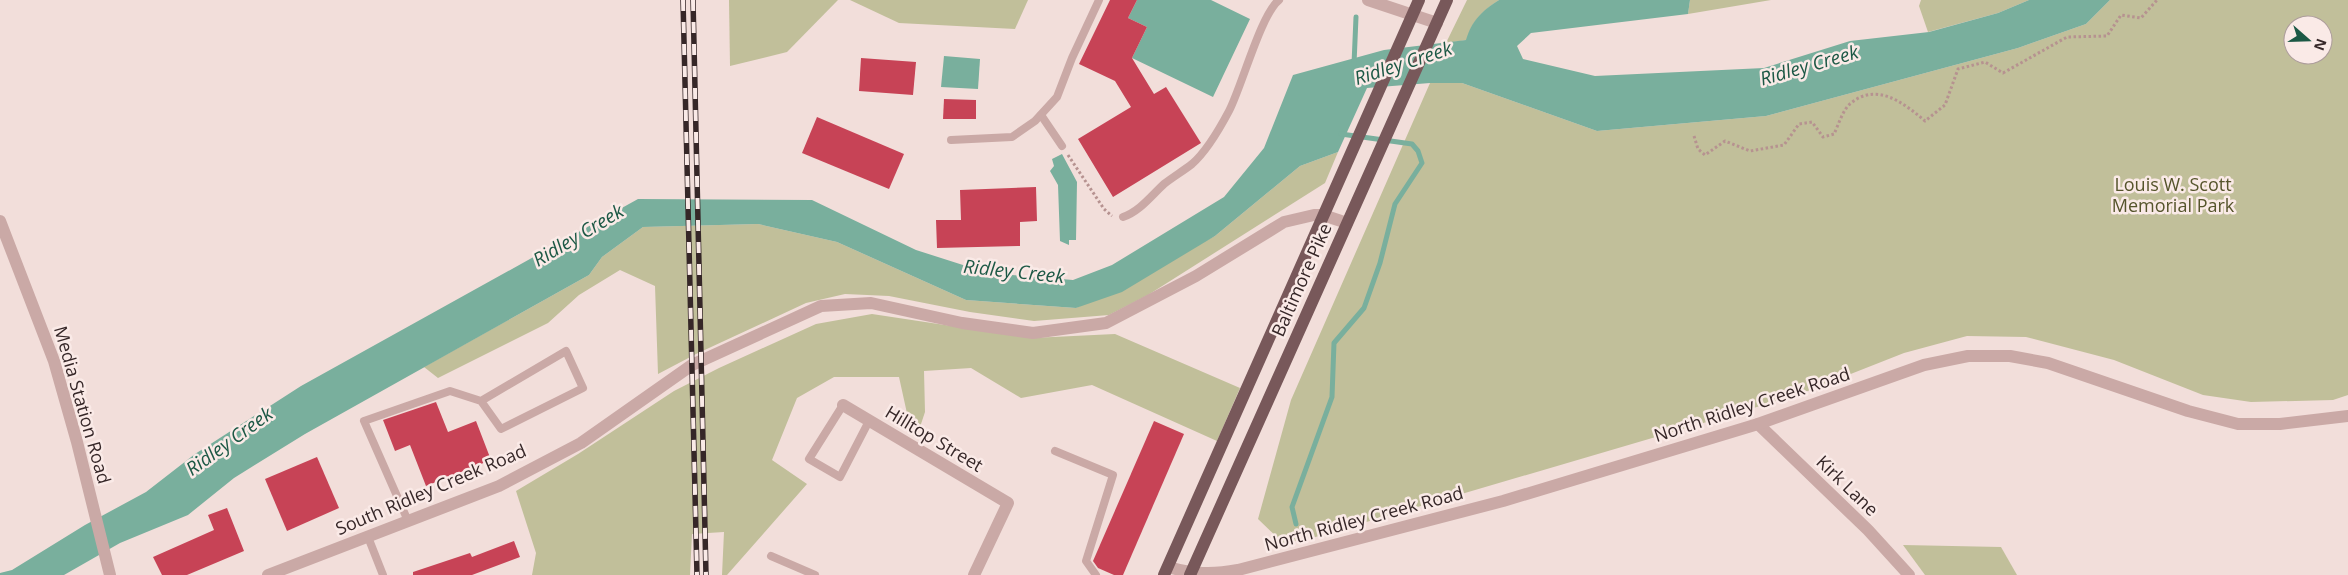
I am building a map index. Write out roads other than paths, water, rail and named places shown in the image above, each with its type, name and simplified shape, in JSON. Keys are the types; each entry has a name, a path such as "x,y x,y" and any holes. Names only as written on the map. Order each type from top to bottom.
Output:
{"main road":[{"name":"Baltimore Pike","path":"1166,571 1419,0"},
{"name":"Baltimore Pike","path":"1190,574 1447,0"}],"street":[{"path":"1368,0 1437,23"},
{"name":"South Ridley Creek Road","path":"268,575 499,486 581,443 692,365 821,306 871,303 962,323 1032,333 1106,323 1196,276 1284,222 1302,216 1323,215 1347,223"},
{"name":"Media Station Road","path":"0,221 54,361 90,492 110,575"},
{"name":"North Ridley Creek Road","path":"1166,571 1190,574 1222,573 1238,570 1485,505 1758,424 1924,365 1968,356 2010,356 2048,363 2188,412 2238,424 2280,424 2348,416"},
{"name":"Hilltop Street","path":"842,405 1008,503 974,575"},
{"name":"Kirk Lane","path":"1758,424 1868,530 1909,575"}],"lane":[{"path":"950,140 1012,137 1041,115 1056,97 1099,0"},
{"path":"1123,217 1139,208 1177,174 1193,163 1213,138 1229,111 1262,28 1275,3 1279,0"},
{"path":"1041,115 1062,146"},
{"path":"408,521 364,421 450,391 481,400 502,429 583,388 566,351 481,400"},
{"path":"842,405 809,458 840,477 869,421"},
{"path":"1055,451 1113,476 1086,561 1096,575"},
{"path":"368,537 383,575"},
{"path":"771,556 815,575"}],"water":[{"path":"1137,0 1211,0 1250,19 1213,97 1132,58 1147,27 1128,18"},
{"name":"Ridley Creek","path":"1499,0 1690,0 1688,14 1531,33 1517,46 1523,59 1595,76 1764,68 1850,41 1929,32 1998,13 2029,0 2110,0 2086,24 2018,48 1766,116 1597,131 1462,83 1430,83 1367,88 1338,152 1300,166 1215,236 1122,292 1076,308 966,300 837,242 758,224 643,227 602,257 589,275 305,434 234,478 188,515 120,543 64,575 0,575 0,573 12,570 85,525 146,492 195,454 301,386 638,199 812,200 916,250 988,273 1073,280 1112,265 1224,197 1264,148 1293,75 1384,50 1466,40 1471,27 1478,17"},
{"path":"944,56 980,59 978,89 941,87"},
{"path":"1062,154 1077,182 1076,240 1069,240 1069,245 1060,241 1058,185 1050,171 1054,166 1052,159"}],"waterway":[{"name":"Ridley Creek","path":"1354,64 1356,17"},
{"path":"1296,524 1292,507 1332,397 1334,343 1364,308 1380,263 1395,204 1422,163 1418,151 1412,144 1341,134"}],"railway":[{"path":"683,0 697,575"},
{"path":"693,0 706,575"}],"park label":[{"name":"Louis W. Scott Memorial Park","path":"2173,195"}]}
